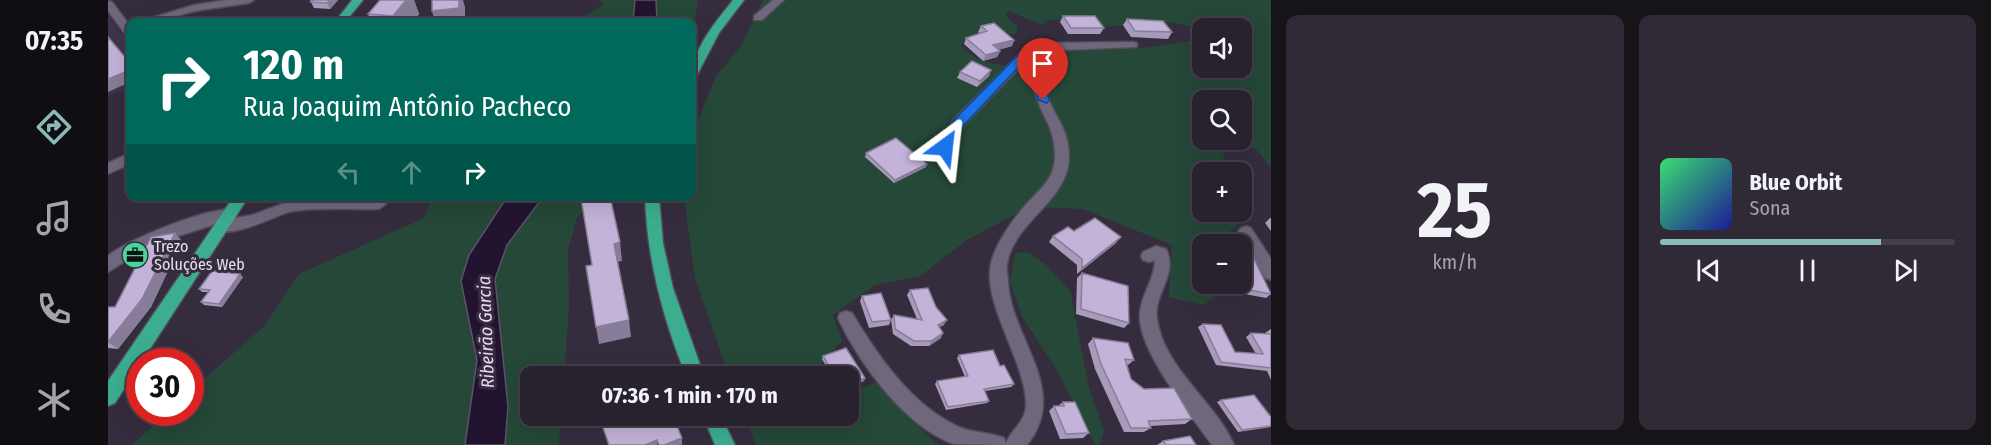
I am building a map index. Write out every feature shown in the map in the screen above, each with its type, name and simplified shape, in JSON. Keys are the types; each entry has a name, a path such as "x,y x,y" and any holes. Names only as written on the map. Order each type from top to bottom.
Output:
{"main road":[{"path":"343,18 358,0"},
{"path":"696,66 714,32 738,0"},
{"path":"108,397 239,201"},
{"path":"652,201 656,248 673,323 691,366"},
{"path":"716,426 725,445"}],"street":[{"path":"158,18 194,8 249,0"},
{"path":"758,18 779,0"},
{"path":"108,4 126,25"},
{"path":"945,147 959,122 1030,49 1043,46 1132,45"},
{"path":"1015,445 1029,428 1036,405 1030,374 1012,331 1003,298 999,263 1012,233 1029,211 1054,187 1062,157 1058,127 1043,100 1030,49"},
{"path":"108,169 126,160"},
{"path":"108,266 117,256 138,245 226,220 254,220 290,206 379,204"},
{"path":"1246,232 1271,273"},
{"path":"1149,256 1156,252 1160,253 1163,261 1158,283 1150,298 1148,317 1155,340 1177,382 1224,445"},
{"path":"846,318 865,353 927,418 959,437 997,445"}],"shaded area":[{"path":"108,15 126,40 126,89 108,96"}],"green space":[{"path":"601,0 635,0 633,18 581,18 603,5"},
{"path":"656,0 698,0 695,18 657,18"},
{"path":"763,0 1271,0 1271,167 1252,147 1252,90 1192,90 1192,150 1222,150 1225,162 1192,162 1192,222 1241,222 1227,234 1192,234 1192,294 1218,294 1203,305 1169,297 1172,245 1083,209 1029,207 967,240 920,276 875,285 833,315 842,341 821,366 726,366 695,278 685,201 696,201 696,126 715,78 740,47","holes":["1008,11 1042,25 1048,20 1091,21 1103,27 1169,22 1192,27 1192,18 1252,18 1252,78 1192,78 1192,41 1136,49 1105,47 1047,50 1023,58 1014,67 978,59 961,45 969,37 993,26 1011,35 1017,33 1017,26 1006,16"]},
{"path":"430,201 504,201 469,255 461,281 477,360 465,445 132,445 153,426 204,426 204,379 264,326 299,274 424,218"},
{"path":"540,201 594,201 577,217 568,250 569,306 565,366 520,366 520,426 560,426 559,445 505,445 508,407 495,279 507,245"},
{"path":"1028,252 1046,265 1070,290 1089,388 1104,431 1100,445 1096,445 1055,367 1022,317 1010,282 1015,253"},
{"path":"877,382 935,443 940,445 756,445 749,426 859,426 859,390"}],"water":[{"path":"635,0 656,0 657,18 633,18"},
{"name":"Ribeirão Garcia","path":"504,201 540,201 507,245 495,279 508,407 505,445 465,445 477,360 461,281 469,255"}],"building":[{"path":"330,0 327,3 311,2"},
{"path":"380,0 406,0 393,16 368,14"},
{"path":"432,0 459,0 459,8 432,11"},
{"path":"1063,16 1095,16 1104,28 1071,28"},
{"path":"1127,19 1163,21 1172,32 1135,31"},
{"path":"994,23 1014,40 993,45 1000,51 986,55 966,38 987,31 981,26"},
{"path":"108,37 126,58 126,72 108,79"},
{"path":"972,61 991,70 980,81 960,72"},
{"path":"896,138 927,164 895,180 866,153"},
{"path":"581,201 611,201 620,242 614,244 629,320 596,327 586,266 592,265"},
{"path":"1095,218 1121,237 1082,268 1082,259 1053,236 1068,227 1074,231"},
{"path":"175,233 142,299 108,342 108,307 115,307 151,237"},
{"path":"1252,254 1271,294 1252,290"},
{"path":"212,271 240,274 219,304 201,302 210,290 199,289"},
{"path":"1082,273 1128,286 1129,323 1081,309"},
{"path":"928,288 936,307 947,320 938,325 943,333 931,341 914,341 895,329 894,315 922,320 910,290"},
{"path":"881,293 891,320 872,322 862,296"},
{"path":"1203,324 1221,325 1235,352 1263,354 1251,333 1271,334 1271,368 1221,362"},
{"path":"1093,338 1128,343 1134,360 1125,359 1131,379 1144,389 1174,388 1192,419 1148,421 1151,428 1131,428 1101,364"},
{"path":"846,348 857,366 829,366 823,356"},
{"path":"993,350 1000,366 1004,365 1014,384 984,389 989,401 948,407 937,381 968,376 959,355"},
{"path":"859,369 865,378 859,380"},
{"path":"1254,395 1271,417 1271,426 1242,430 1221,400"},
{"path":"1063,402 1075,402 1089,433 1066,434 1054,406 1064,406"},
{"path":"602,426 677,426 682,438 664,445 659,445 657,440 645,445 609,445"},
{"path":"1190,436 1196,445 1166,445 1163,441"}],"place":[{"name":"Trezo Soluções Web","path":"135,255"}],"route":[{"path":"945,147 959,122 1030,49 1041,83 1043,100"}]}
